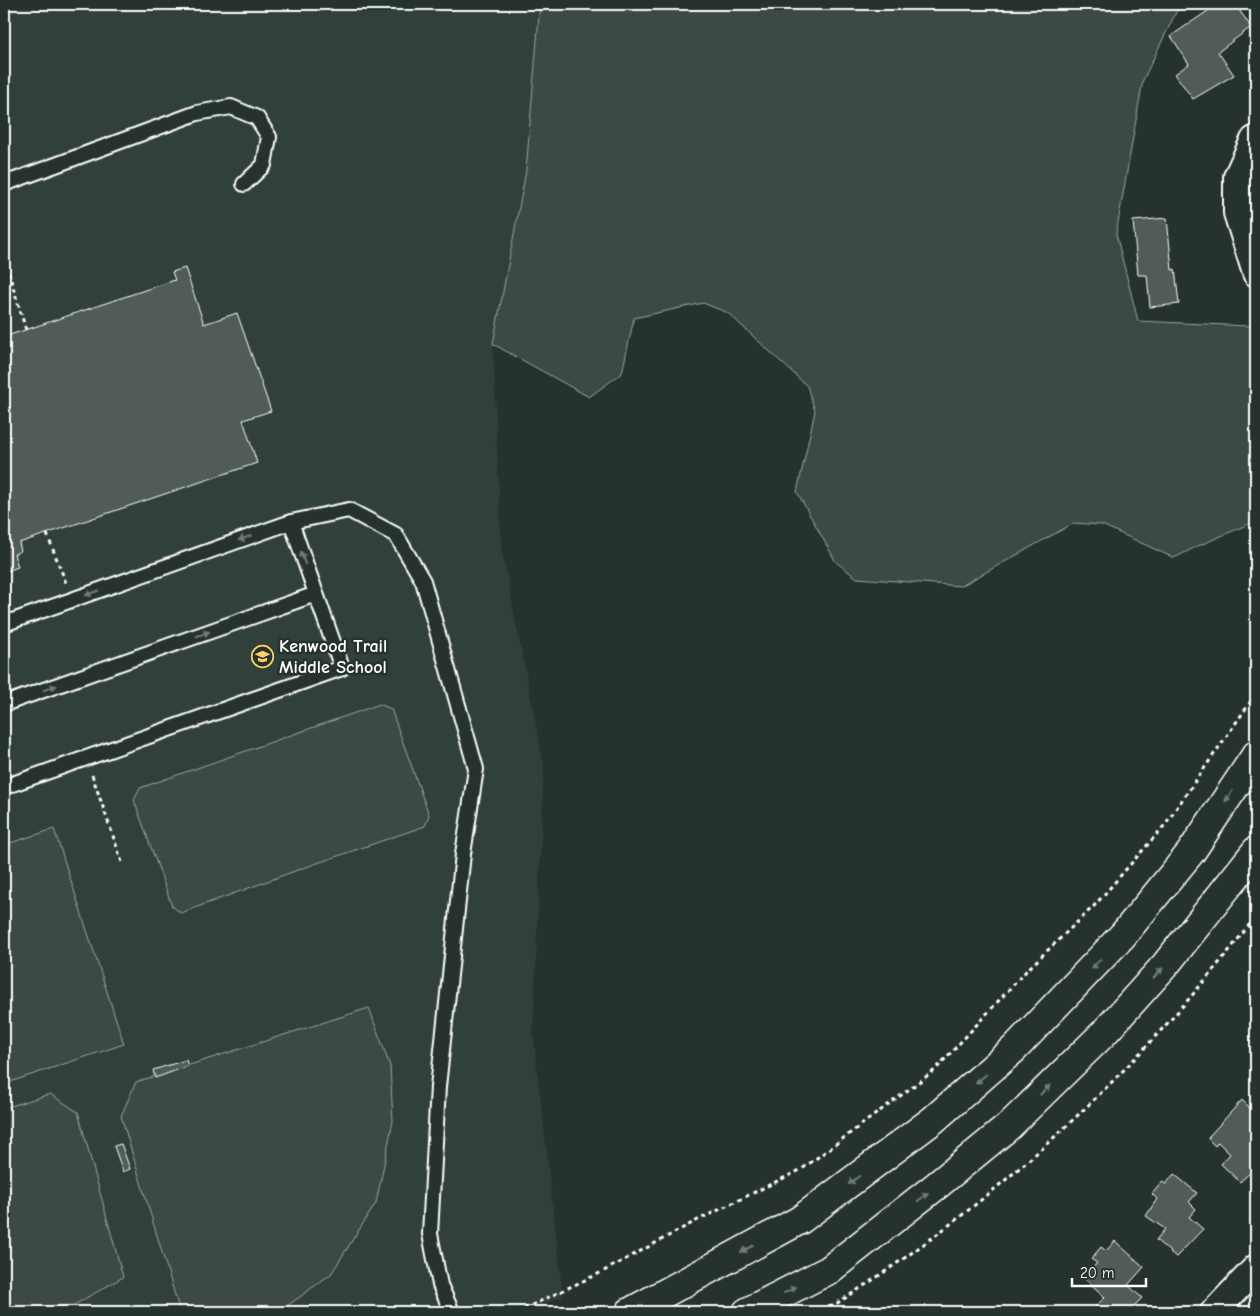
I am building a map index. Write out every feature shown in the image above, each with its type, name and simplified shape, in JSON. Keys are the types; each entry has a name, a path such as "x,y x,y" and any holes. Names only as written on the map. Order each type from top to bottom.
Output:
{"main road":[{"path":"630,1312 800,1220 933,1120 1014,1049 1123,935 1191,852 1256,755"},
{"path":"747,1312 829,1270 1008,1127 1110,1026 1166,964 1256,851"}],"street":[{"path":"1256,139 1237,177 1237,213 1256,273"},
{"path":"1214,1312 1256,1268"}],"lane":[{"path":"4,184 197,113 231,107 257,118 269,137 264,166 244,184"},
{"path":"4,624 291,522 350,510 396,535 423,581 476,769 463,854 438,1087 430,1234 440,1285 452,1312"},
{"path":"4,787 342,668 291,522"},
{"path":"4,704 316,594"}],"path":[{"path":"4,257 26,330"},
{"path":"47,534 72,600"},
{"path":"517,1312 602,1272 696,1221 802,1169 934,1070 1026,971 1094,906 1164,826 1256,694"},
{"path":"86,758 123,865"},
{"path":"823,1312 856,1292 929,1240 994,1190 1050,1142 1101,1094 1199,989 1256,916"}],"shaded area":[{"name":"Kenwood Trail Middle School","path":"4,4 540,4 526,171 493,344 501,546 544,766 533,1033 563,1296 521,1312 4,1312"},
{"path":"540,4 1180,4 1143,80 1116,234 1138,321 1249,326 1256,330 1256,521 1174,558 1102,525 1074,523 961,586 857,578 836,562 797,492 815,411 807,386 728,313 703,303 634,318 622,373 589,397 493,344 526,171"},
{"path":"380,704 391,709 429,815 425,826 181,913 172,906 134,800 140,788"},
{"path":"54,829 124,1044 4,1084 4,845"},
{"path":"369,1008 390,1066 393,1121 376,1203 331,1274 279,1312 180,1312 121,1116 136,1082"},
{"path":"50,1094 78,1112 123,1277 74,1305 12,1310 4,1308 4,1108"}],"building":[{"path":"1218,4 1235,4 1251,27 1218,52 1234,75 1193,99 1175,74 1189,64 1171,36"},
{"path":"1167,218 1172,270 1175,269 1179,304 1150,307 1147,275 1138,275 1133,221"},
{"path":"185,268 204,324 237,313 271,411 243,420 257,463 19,543 21,551 14,554 18,567 4,572 4,337 175,280 172,272"},
{"path":"186,1060 188,1066 155,1078 153,1070"},
{"path":"1242,1100 1256,1114 1256,1167 1240,1182 1221,1164 1230,1154 1218,1142 1215,1146 1208,1139"},
{"path":"121,1144 130,1169 123,1172 114,1146"},
{"path":"1174,1174 1197,1193 1189,1202 1196,1209 1189,1217 1203,1229 1176,1257 1156,1240 1165,1229 1146,1216 1157,1199 1152,1194 1162,1182 1166,1184"},
{"path":"1115,1241 1144,1267 1128,1285 1142,1298 1128,1312 1101,1312 1095,1307 1105,1297 1084,1278 1097,1263 1091,1259 1101,1247 1106,1251"}],"place":[{"name":"Kenwood Trail Middle School","path":"263,656"}]}
